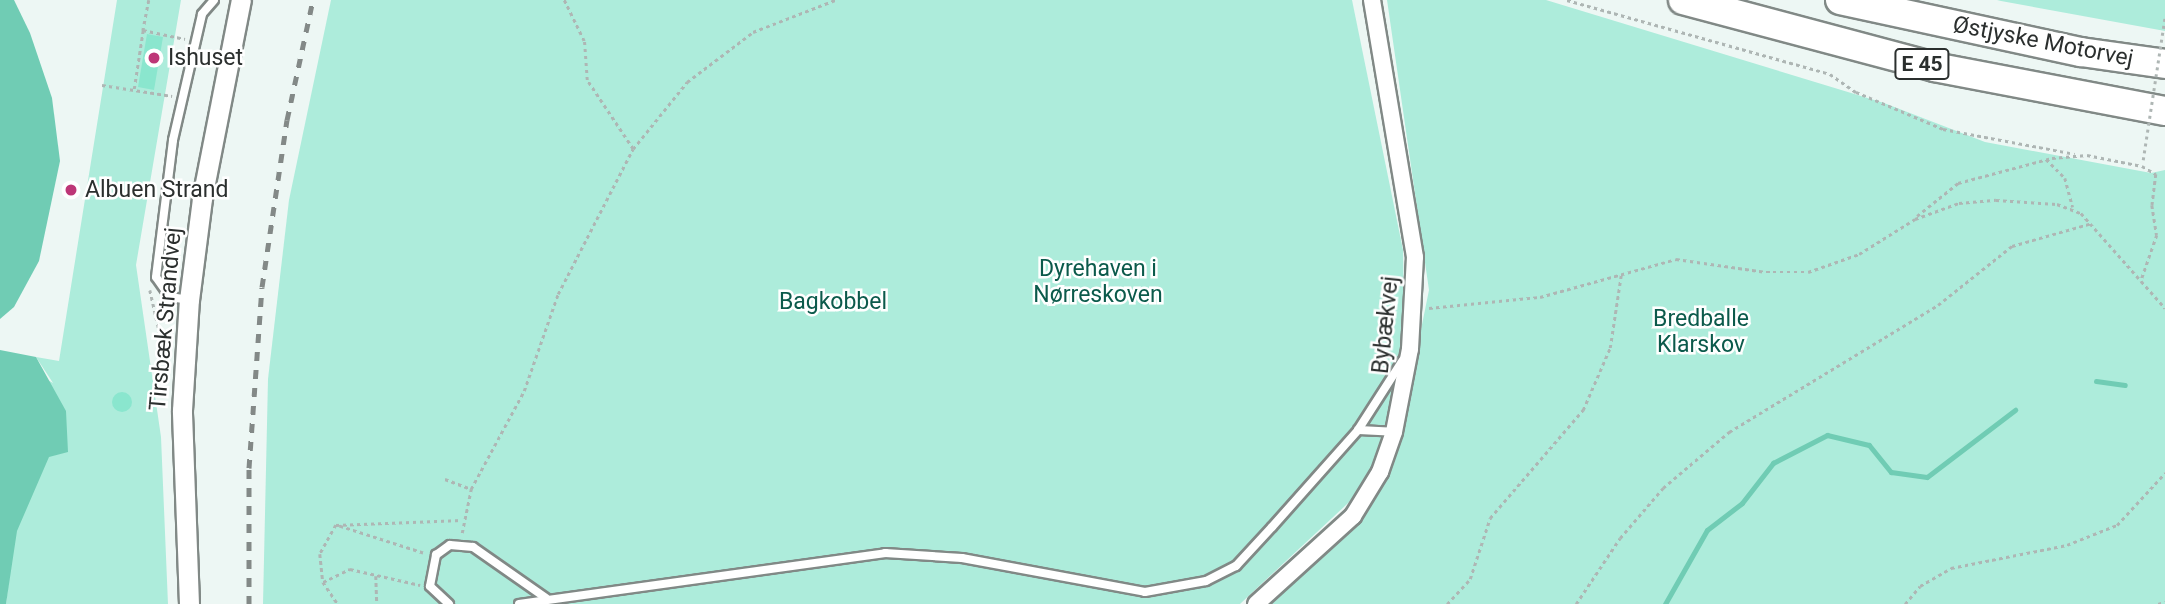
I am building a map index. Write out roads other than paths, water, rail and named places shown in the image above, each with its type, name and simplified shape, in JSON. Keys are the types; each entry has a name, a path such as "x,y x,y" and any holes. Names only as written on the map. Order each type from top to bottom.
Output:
{"highway":[{"name":"Østjyske Motorvej","path":"1683,0 1934,67 2165,111"},
{"name":"Østjyske Motorvej","path":"1840,0 2081,52 2165,64"}],"street":[{"name":"Tirsbæk Strandvej","path":"189,604 182,410 189,300 202,198 242,0"},
{"name":"Bybækvej","path":"1256,604 1353,516 1380,472 1394,432 1410,349 1415,257 1372,0"}],"lane":[{"path":"189,300 170,296 156,276 182,98 202,14 214,0"},
{"path":"519,604 546,598 885,553 962,558 1098,587 1167,591 1236,566 1358,430 1410,349"},
{"path":"1358,430 1394,432"},
{"path":"449,604 430,586 435,557 450,545 461,544 490,556 546,598"}],"waterway":[{"path":"2096,381 2125,385"},
{"path":"1665,604 1707,530 1742,503 1773,463 1827,435 1869,445 1891,472 1927,477 2015,410"}],"railway":[{"path":"249,604 249,468 262,287 287,120 313,0"}],"place":[{"name":"Ishuset","path":"154,58"},
{"name":"Albuen Strand","path":"71,190"}],"park label":[{"name":"Dyrehaven i Nørreskoven","path":"1098,282"},
{"name":"Bagkobbel","path":"833,302"},
{"name":"Bredballe Klarskov","path":"1701,332"}]}
